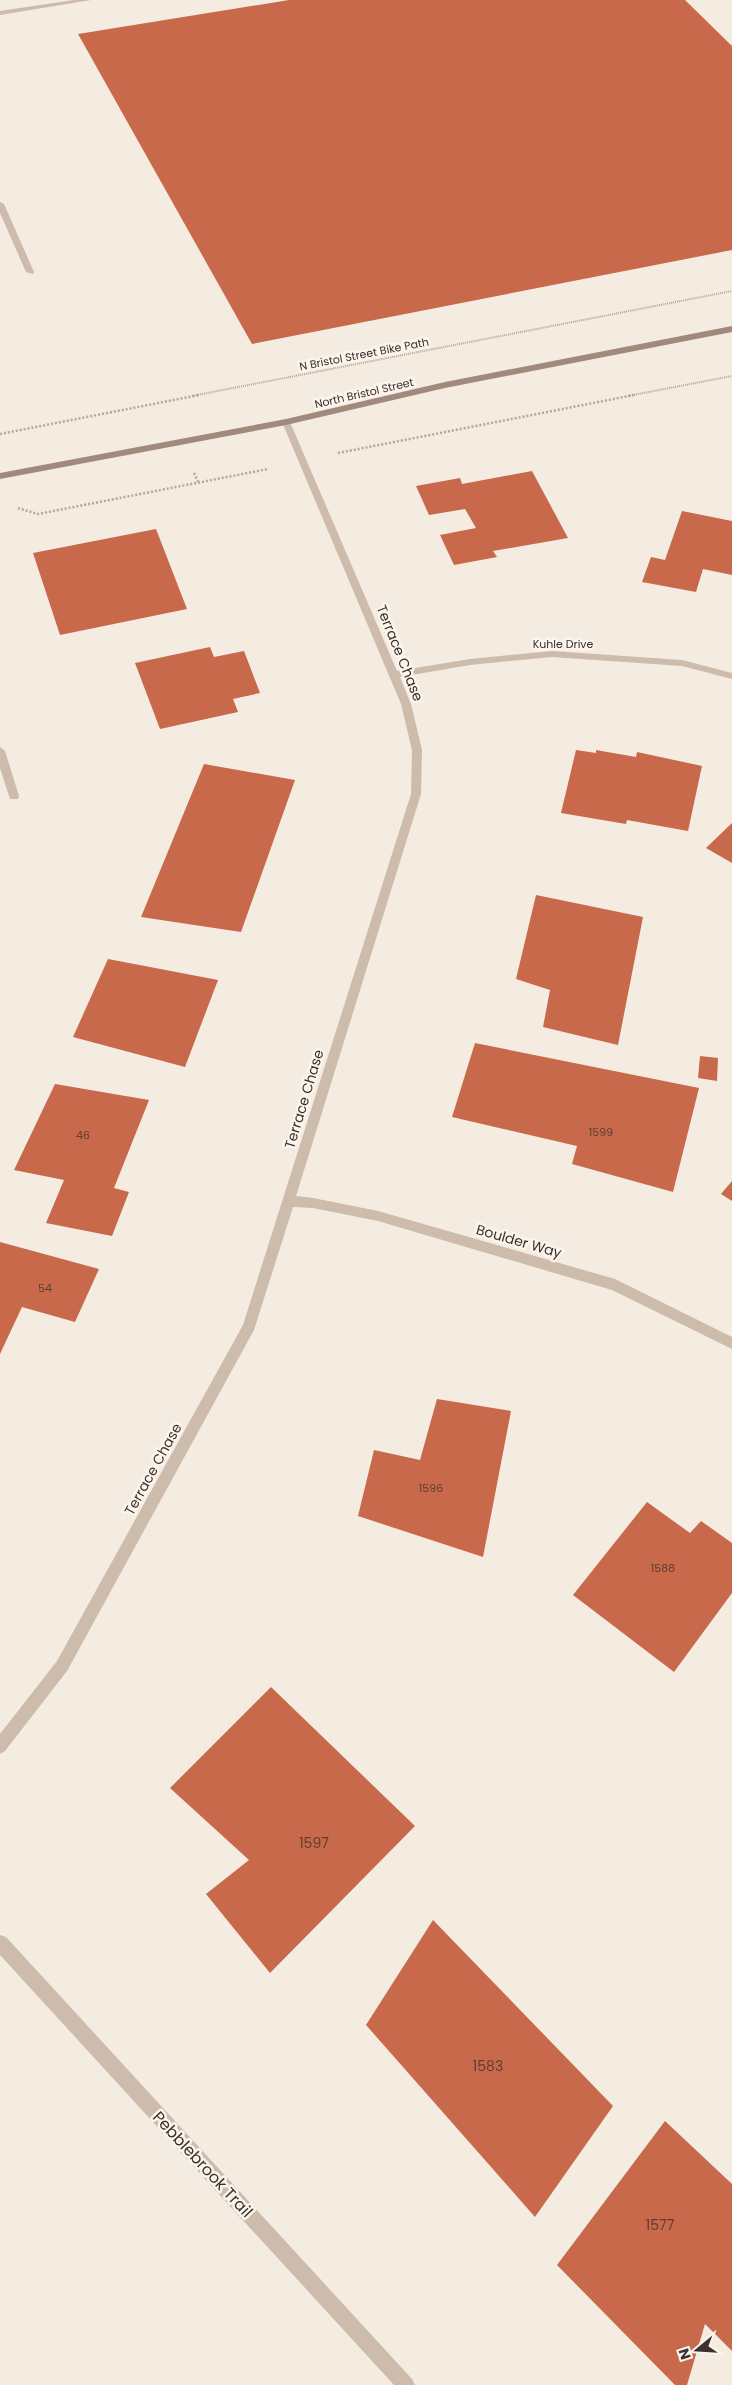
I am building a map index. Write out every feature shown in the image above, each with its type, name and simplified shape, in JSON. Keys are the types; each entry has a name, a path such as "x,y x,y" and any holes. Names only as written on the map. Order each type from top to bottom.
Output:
{"street":[{"path":"0,13 88,0"},
{"path":"0,204 30,272"},
{"name":"North Bristol Street","path":"3,475 286,422 445,385 732,329"},
{"name":"Terrace Chase","path":"0,1746 62,1666 249,1326 416,794 417,750 406,704 286,422"},
{"name":"Kuhle Drive","path":"393,675 470,662 552,654 682,663 732,676"},
{"path":"0,751 14,796"},
{"name":"Boulder Way","path":"288,1201 313,1203 378,1216 615,1285 732,1343"},
{"name":"Pebblebrook Trail","path":"0,1944 406,2385"}],"path":[{"name":"N Bristol Street Bike Path","path":"0,434 732,291"},
{"path":"3,475 18,509 38,514 199,484 434,433 732,376"}],"building":[{"path":"289,0 685,0 732,46 732,250 252,344 78,34"},
{"path":"532,471 568,538 493,551 497,557 454,565 440,535 476,528 465,509 429,515 416,486 460,478 462,484"},
{"path":"682,511 732,521 732,575 703,569 696,592 642,582 651,557 665,560"},
{"path":"156,529 187,609 60,635 33,553"},
{"path":"210,647 214,657 244,651 260,693 233,699 238,712 160,729 135,663"},
{"path":"576,750 596,753 596,750 636,757 637,752 702,766 688,831 627,820 626,824 561,813"},
{"path":"204,764 295,780 241,932 141,917"},
{"path":"732,823 732,863 706,848"},
{"path":"536,895 643,917 618,1045 543,1027 550,990 516,979"},
{"path":"108,959 218,980 185,1067 73,1037"},
{"path":"475,1043 699,1088 673,1192 572,1164 577,1146 452,1117"},
{"path":"700,1056 718,1058 717,1081 698,1078"},
{"path":"55,1084 149,1100 114,1188 129,1192 112,1236 46,1223 64,1180 14,1170"},
{"path":"732,1181 732,1201 721,1194"},
{"path":"0,1242 99,1269 75,1322 22,1307 0,1354"},
{"path":"437,1399 511,1411 483,1557 358,1516 374,1450 420,1460"},
{"path":"647,1502 690,1533 701,1521 732,1543 732,1593 674,1672 573,1595"},
{"path":"271,1687 415,1826 270,1973 206,1894 249,1860 170,1788"},
{"path":"433,1920 613,2106 535,2217 366,2025"},
{"path":"665,2121 732,2184 732,2351 705,2324 687,2385 675,2385 557,2265"}]}
